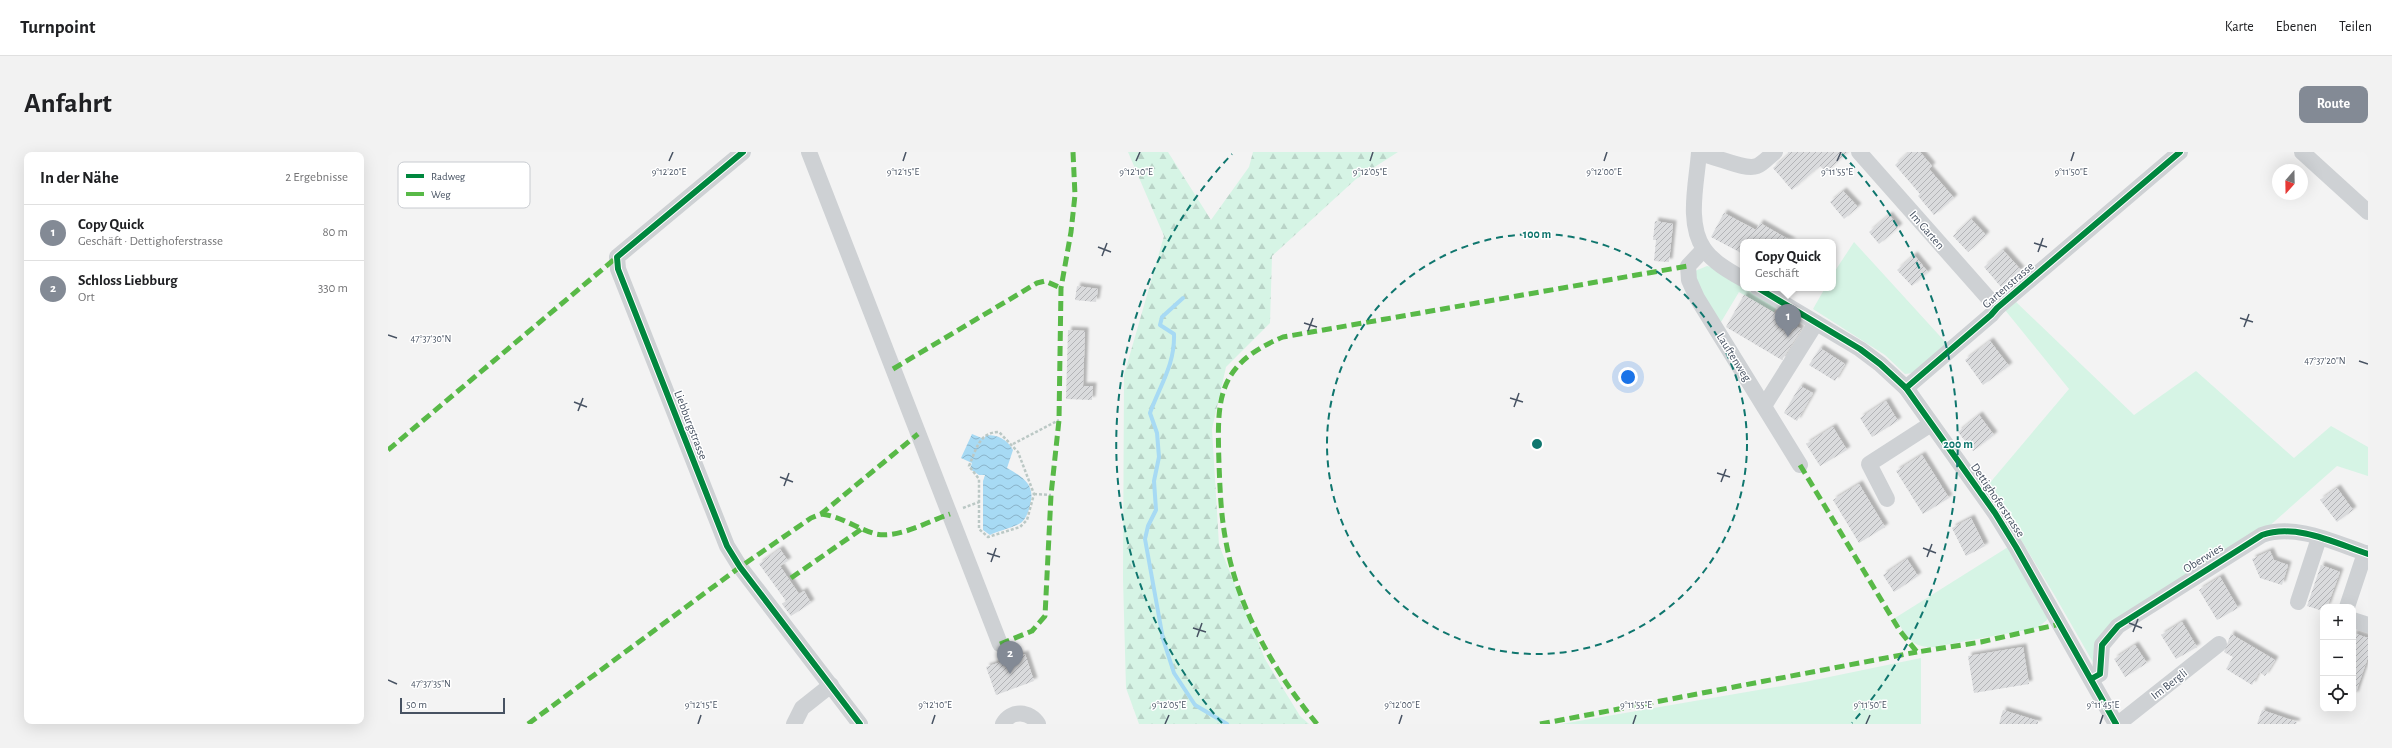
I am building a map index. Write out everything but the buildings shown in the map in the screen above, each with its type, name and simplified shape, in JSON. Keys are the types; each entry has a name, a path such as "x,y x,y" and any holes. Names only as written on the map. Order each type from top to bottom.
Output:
{"street":[{"name":"Liebburgstrasse","path":"743,152 617,257 618,269 727,546 740,567 860,724"},
{"path":"808,152 1000,644"},
{"path":"1740,277 1715,261 1704,249 1696,230 1694,213 1699,153 1747,167 1759,165 1775,152"},
{"name":"Im Garten","path":"1859,152 1997,308"},
{"name":"Gartenstrasse","path":"1906,388 1980,325 1997,308 2180,152"},
{"path":"2302,152 2368,212"},
{"name":"Lauftenweg","path":"1704,249 1688,266 1689,280 1697,298 1800,465"},
{"name":"Dettighoferstrasse","path":"1763,291 1880,364 1906,388 2016,547 2117,724"},
{"path":"1764,406 1816,323"},
{"path":"1887,499 1869,464 1931,424"},
{"name":"Oberwies","path":"2091,679 2100,674 2102,645 2118,626 2262,535 2272,532 2292,530 2366,553"},
{"path":"2298,602 2319,538"},
{"path":"2348,604 2366,553"},
{"path":"2356,621 2368,625"},
{"name":"Im Bergli","path":"2117,724 2220,644"},
{"path":"794,724 802,708 831,685"},
{"path":"1003,724 1008,717 1021,713 1030,716 1038,724"}],"path":[{"path":"1013,444 1059,420"},
{"path":"989,432 999,432 1013,444 1024,461 1034,494 1027,520 1020,526 994,536 982,534 979,529 979,479 969,466 983,436 989,432"},
{"path":"1034,494 1051,495"},
{"path":"950,514 979,502"}],"green space":[{"path":"1128,152 1168,152 1211,220 1249,167 1253,152 1398,152 1356,179 1272,256 1270,323 1226,367 1212,429 1219,545 1265,659 1300,716 1309,724 1139,724 1126,688 1123,579 1124,375 1164,236"},
{"path":"1854,242 1948,345 1913,373 1905,374 1885,355 1813,309 1823,291 1836,291 1836,269"},
{"path":"1707,266 1712,267 1740,286 1740,291 1749,291 1777,306 1774,312 1739,292 1718,327 1700,296 1695,271"},
{"path":"2015,301 2134,415 2196,371 2294,458 2331,426 2368,447 2368,476 2337,466 2267,528 2118,621 2094,664 1988,485 2069,389 2005,310"},
{"path":"2008,547 2047,615 2047,620 2037,628 1934,647 1919,645 1910,640 1895,618"},
{"path":"1921,658 1921,724 1561,724 1805,682"}],"water":[{"path":"972,434 984,439 986,435 1005,440 1013,450 1007,468 1027,482 1031,492 1029,510 1022,522 990,535 983,530 983,481 985,475 979,475 970,469 972,463 961,458"}],"waterway":[{"path":"1183,298 1162,317 1160,325 1174,334 1174,345 1166,375 1150,413 1157,433 1159,457 1154,481 1156,510 1148,526 1145,539 1163,639 1174,673 1195,705 1227,724"}],"marked path":[{"path":"1000,644 1032,631 1045,616 1051,495 1059,420 1061,288 1071,232 1075,195 1073,152"},
{"path":"388,450 617,257"},
{"path":"1317,724 1286,683 1260,638 1239,591 1226,542 1222,513 1218,441 1221,403 1225,387 1233,372 1244,360 1261,348 1283,337 1688,266"},
{"path":"893,369 1037,283 1045,281 1061,288"},
{"path":"528,724 740,567 811,518 821,514 918,434"},
{"path":"1800,465 1900,631 1917,652 1981,642 2060,624"},
{"path":"821,514 835,517 869,532 885,535 904,532 950,514"},
{"path":"791,578 863,528"},
{"path":"1540,724 1917,652"}],"cycle path":[{"path":"743,152 617,257 618,269 727,546 740,567 860,724"},
{"path":"1906,388 1991,315 1997,308 2180,152"},
{"path":"1763,291 1860,349 1880,364 1906,388 1995,513 2016,547 2116,724"},
{"path":"2091,679 2100,674 2102,645 2118,626 2262,535 2288,531 2302,533 2329,540 2368,554"}],"place":[{"name":"Copy Quick","path":"1788,337"},
{"name":"Schloss Liebburg","path":"1010,674"}]}
